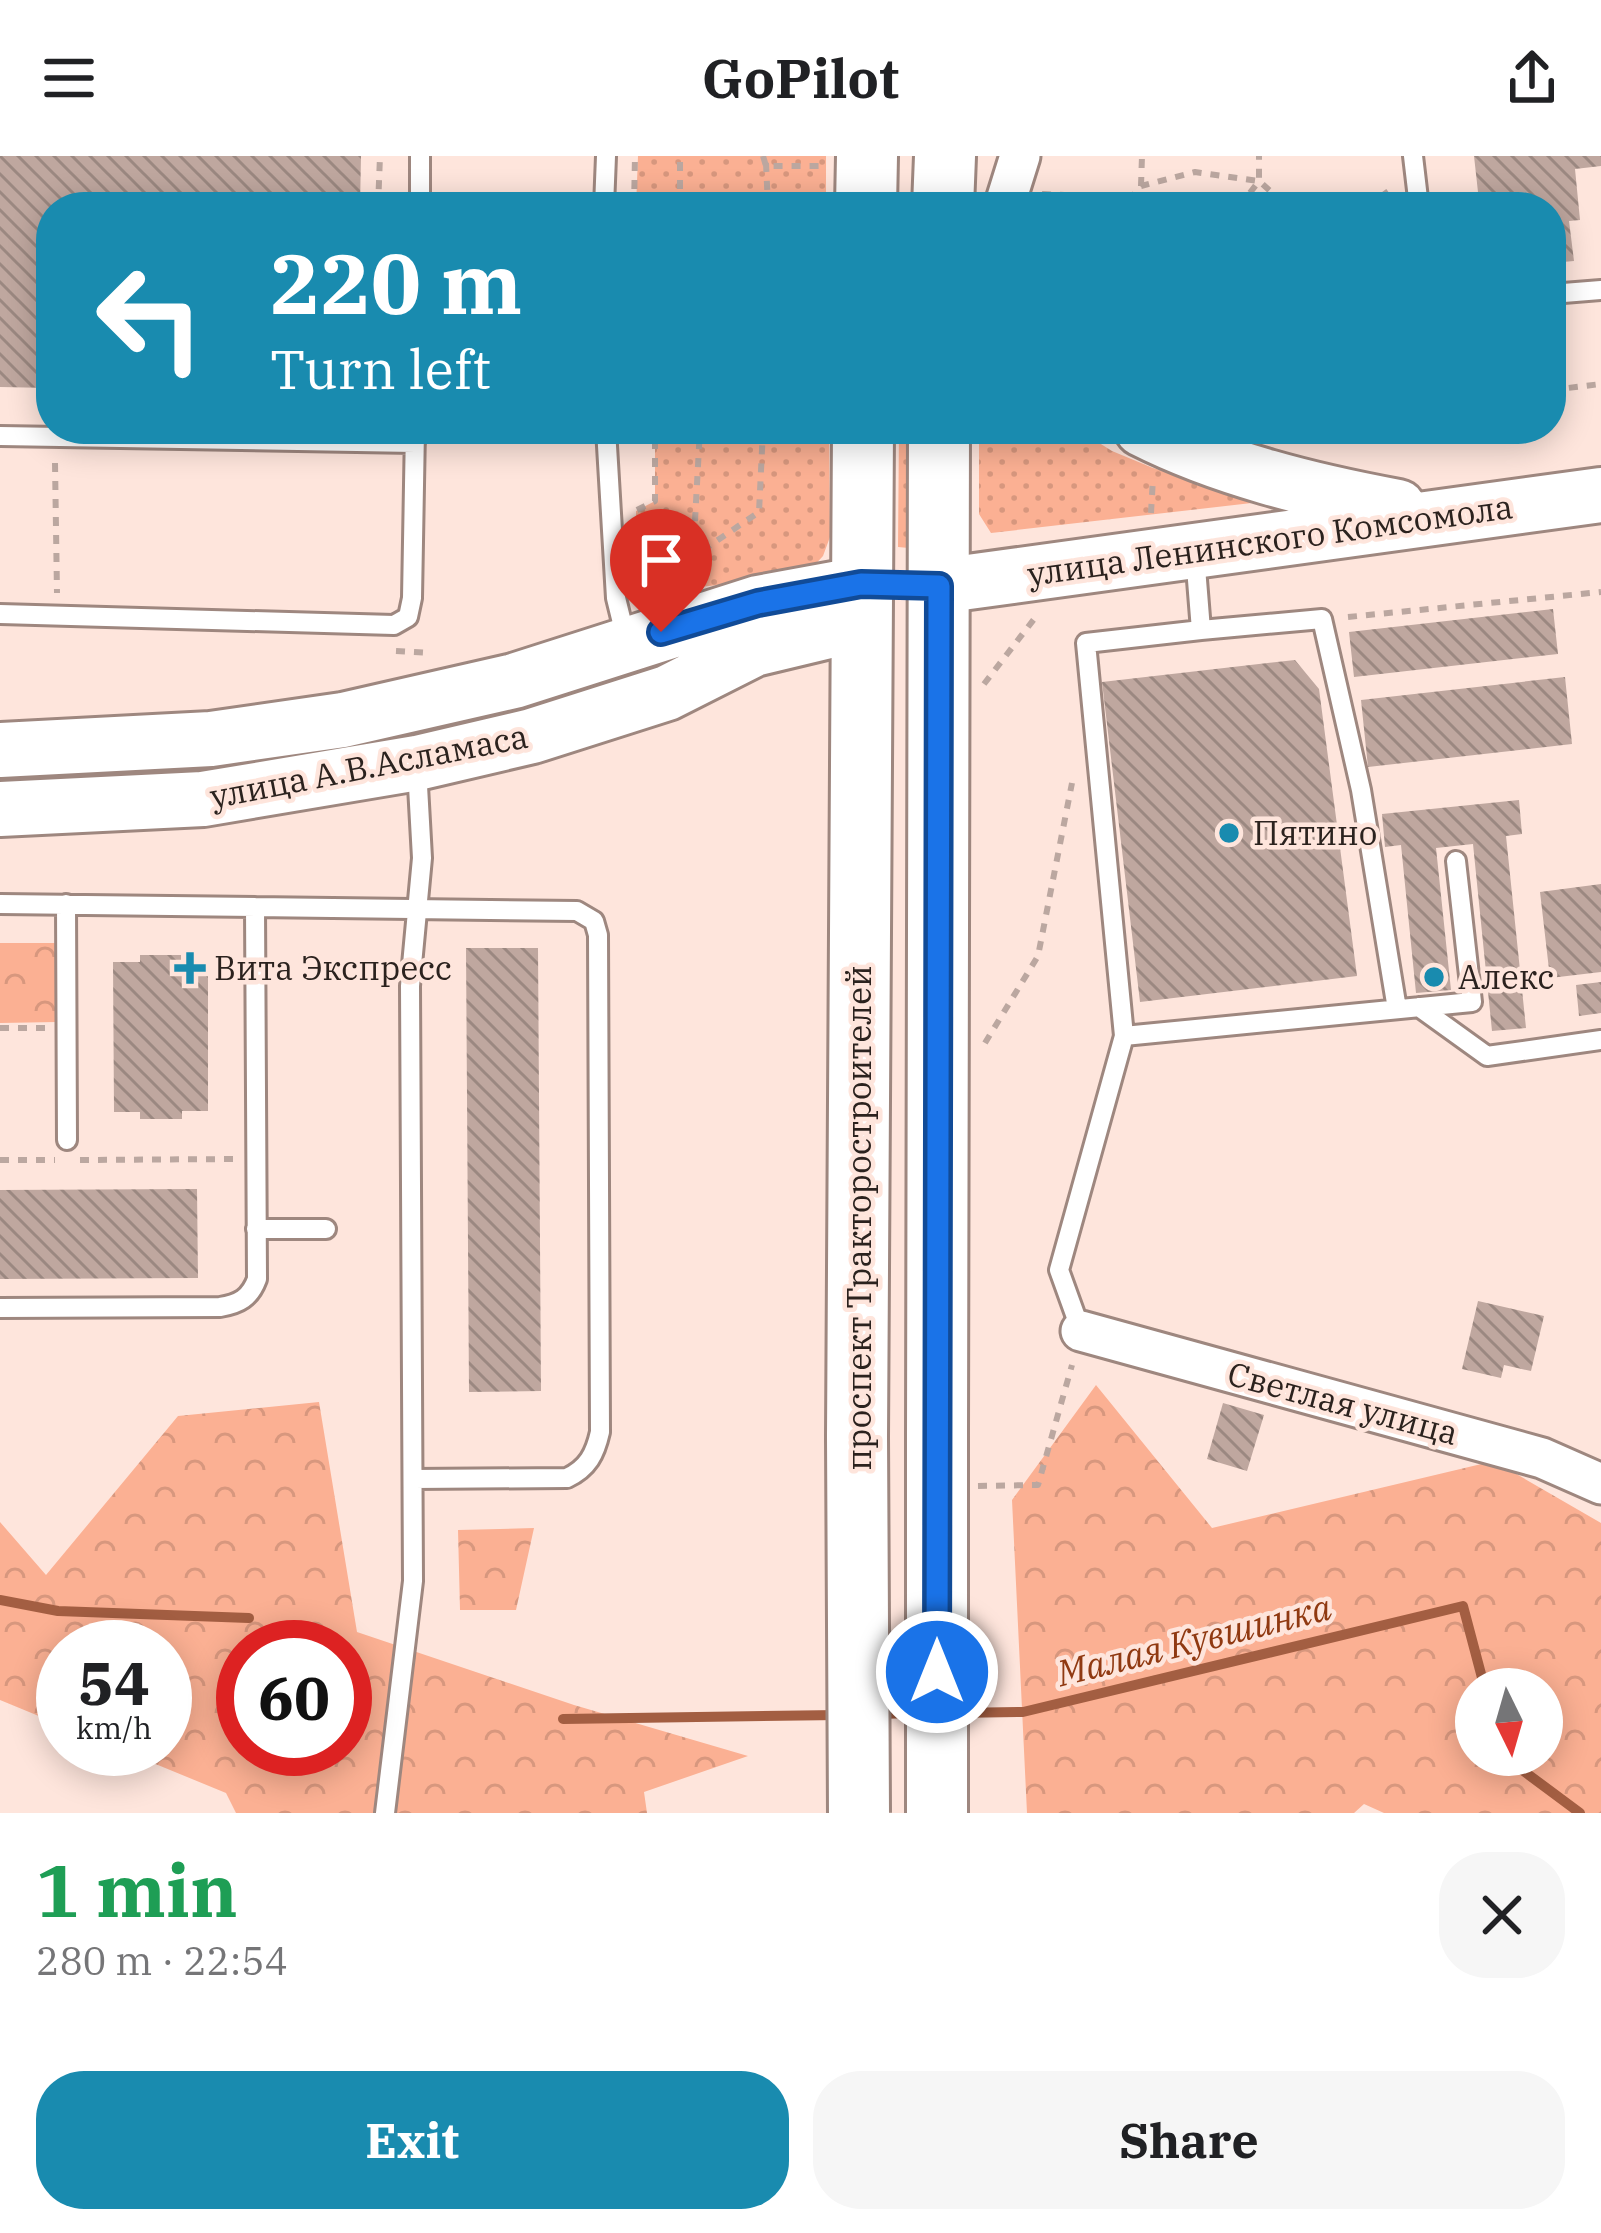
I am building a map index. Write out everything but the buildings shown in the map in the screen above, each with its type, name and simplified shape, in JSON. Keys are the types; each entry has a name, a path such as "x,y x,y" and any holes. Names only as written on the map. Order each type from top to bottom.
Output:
{"main road":[{"name":"проспект Тракторостроителей","path":"859,1813 856,1437 863,444"},
{"path":"938,1813 936,944 960,697 939,586 939,444"},
{"path":"861,604 939,586"}],"street":[{"path":"1174,444 1334,495 1441,516"},
{"name":"улица Ленинского Комсомола","path":"939,586 1601,495"},
{"name":"улица А.В.Асламаса","path":"0,750 211,739 343,720 514,681 758,603 861,604"},
{"name":"улица А.В.Асламаса","path":"0,809 203,799 417,764 532,736 696,681 754,649 861,604"},
{"path":"92,747 96,806"},
{"name":"Светлая улица","path":"1081,1331 1542,1458 1601,1484"}],"lane":[{"path":"419,192 420,156"},
{"path":"605,192 606,156"},
{"path":"1413,156 1417,192"},
{"path":"1566,293 1601,290"},
{"path":"0,436 36,436"},
{"path":"0,614 394,625 408,617 415,444"},
{"path":"607,444 616,598 627,643"},
{"path":"1195,550 1202,630"},
{"path":"1081,1331 1059,1270 1124,1036 1086,643 1322,619 1361,790 1397,1010"},
{"path":"385,1813 410,1621 410,986 422,844 417,764"},
{"path":"1124,1036 1472,1002 1456,861"},
{"path":"0,904 577,911 597,928 600,1432 592,1460 567,1478 413,1478"},
{"path":"66,904 67,1140"},
{"path":"0,1308 235,1305 244,1300 256,1279 255,908"},
{"path":"1419,1007 1487,1056 1601,1040"},
{"path":"256,1229 326,1229"}],"path":[{"path":"379,192 380,156"},
{"path":"634,192 635,156"},
{"path":"680,156 680,192"},
{"path":"1141,186 1142,156"},
{"path":"1251,192 1259,182 1259,156"},
{"path":"767,192 765,159 853,176"},
{"path":"1136,192 1141,186 1196,172 1259,182 1271,192"},
{"path":"1017,185 1078,192"},
{"path":"1566,389 1601,384"},
{"path":"54,615 55,444"},
{"path":"636,530 636,511 655,501 655,444"},
{"path":"693,557 699,444"},
{"path":"636,567 636,585 693,557 759,512 762,444"},
{"path":"1148,449 1151,517"},
{"path":"1322,619 1601,592"},
{"path":"960,697 1041,610"},
{"path":"986,1043 1038,956 1073,780"},
{"path":"0,1028 67,1028"},
{"path":"0,1160 256,1159"}],"green space":[{"path":"638,156 826,156 826,192 637,192"},
{"path":"655,444 829,444 830,537 823,556 811,569 787,578 651,592 636,585 636,511 655,501"},
{"path":"899,444 910,444 909,548 898,547"},
{"path":"979,444 1101,444 1153,468 1269,501 991,533 979,514"},
{"path":"0,943 56,943 57,1022 0,1023"},
{"path":"1096,1385 1212,1528 1494,1461 1601,1523 1601,1813 1384,1813 1364,1804 1354,1813 1027,1813 1012,1500"},
{"path":"319,1402 355,1620 216,1620 216,1776 372,1776 372,1637 574,1705 748,1756 644,1792 647,1813 236,1813 226,1793 185,1776 192,1776 192,1620 36,1620 36,1715 0,1700 0,1522 46,1575 178,1416"},
{"path":"534,1528 516,1610 460,1610 458,1530"}],"waterway":[{"name":"Малая Кувшинка","path":"0,1600 58,1611 249,1618"},
{"name":"Малая Кувшинка","path":"953,1713 1023,1712 1463,1606 1479,1668"},
{"name":"Малая Кувшинка","path":"875,1714 917,1713"},
{"name":"Малая Кувшинка","path":"563,1719 839,1715"},
{"name":"Малая Кувшинка","path":"1530,1776 1580,1813"}],"place":[{"name":"Пятино","path":"1229,833"},
{"name":"Вита Экспресс","path":"190,968"},
{"name":"Алекс","path":"1434,977"}],"route":[{"path":"661,632 758,603 861,584 939,586 937,1672"}]}
